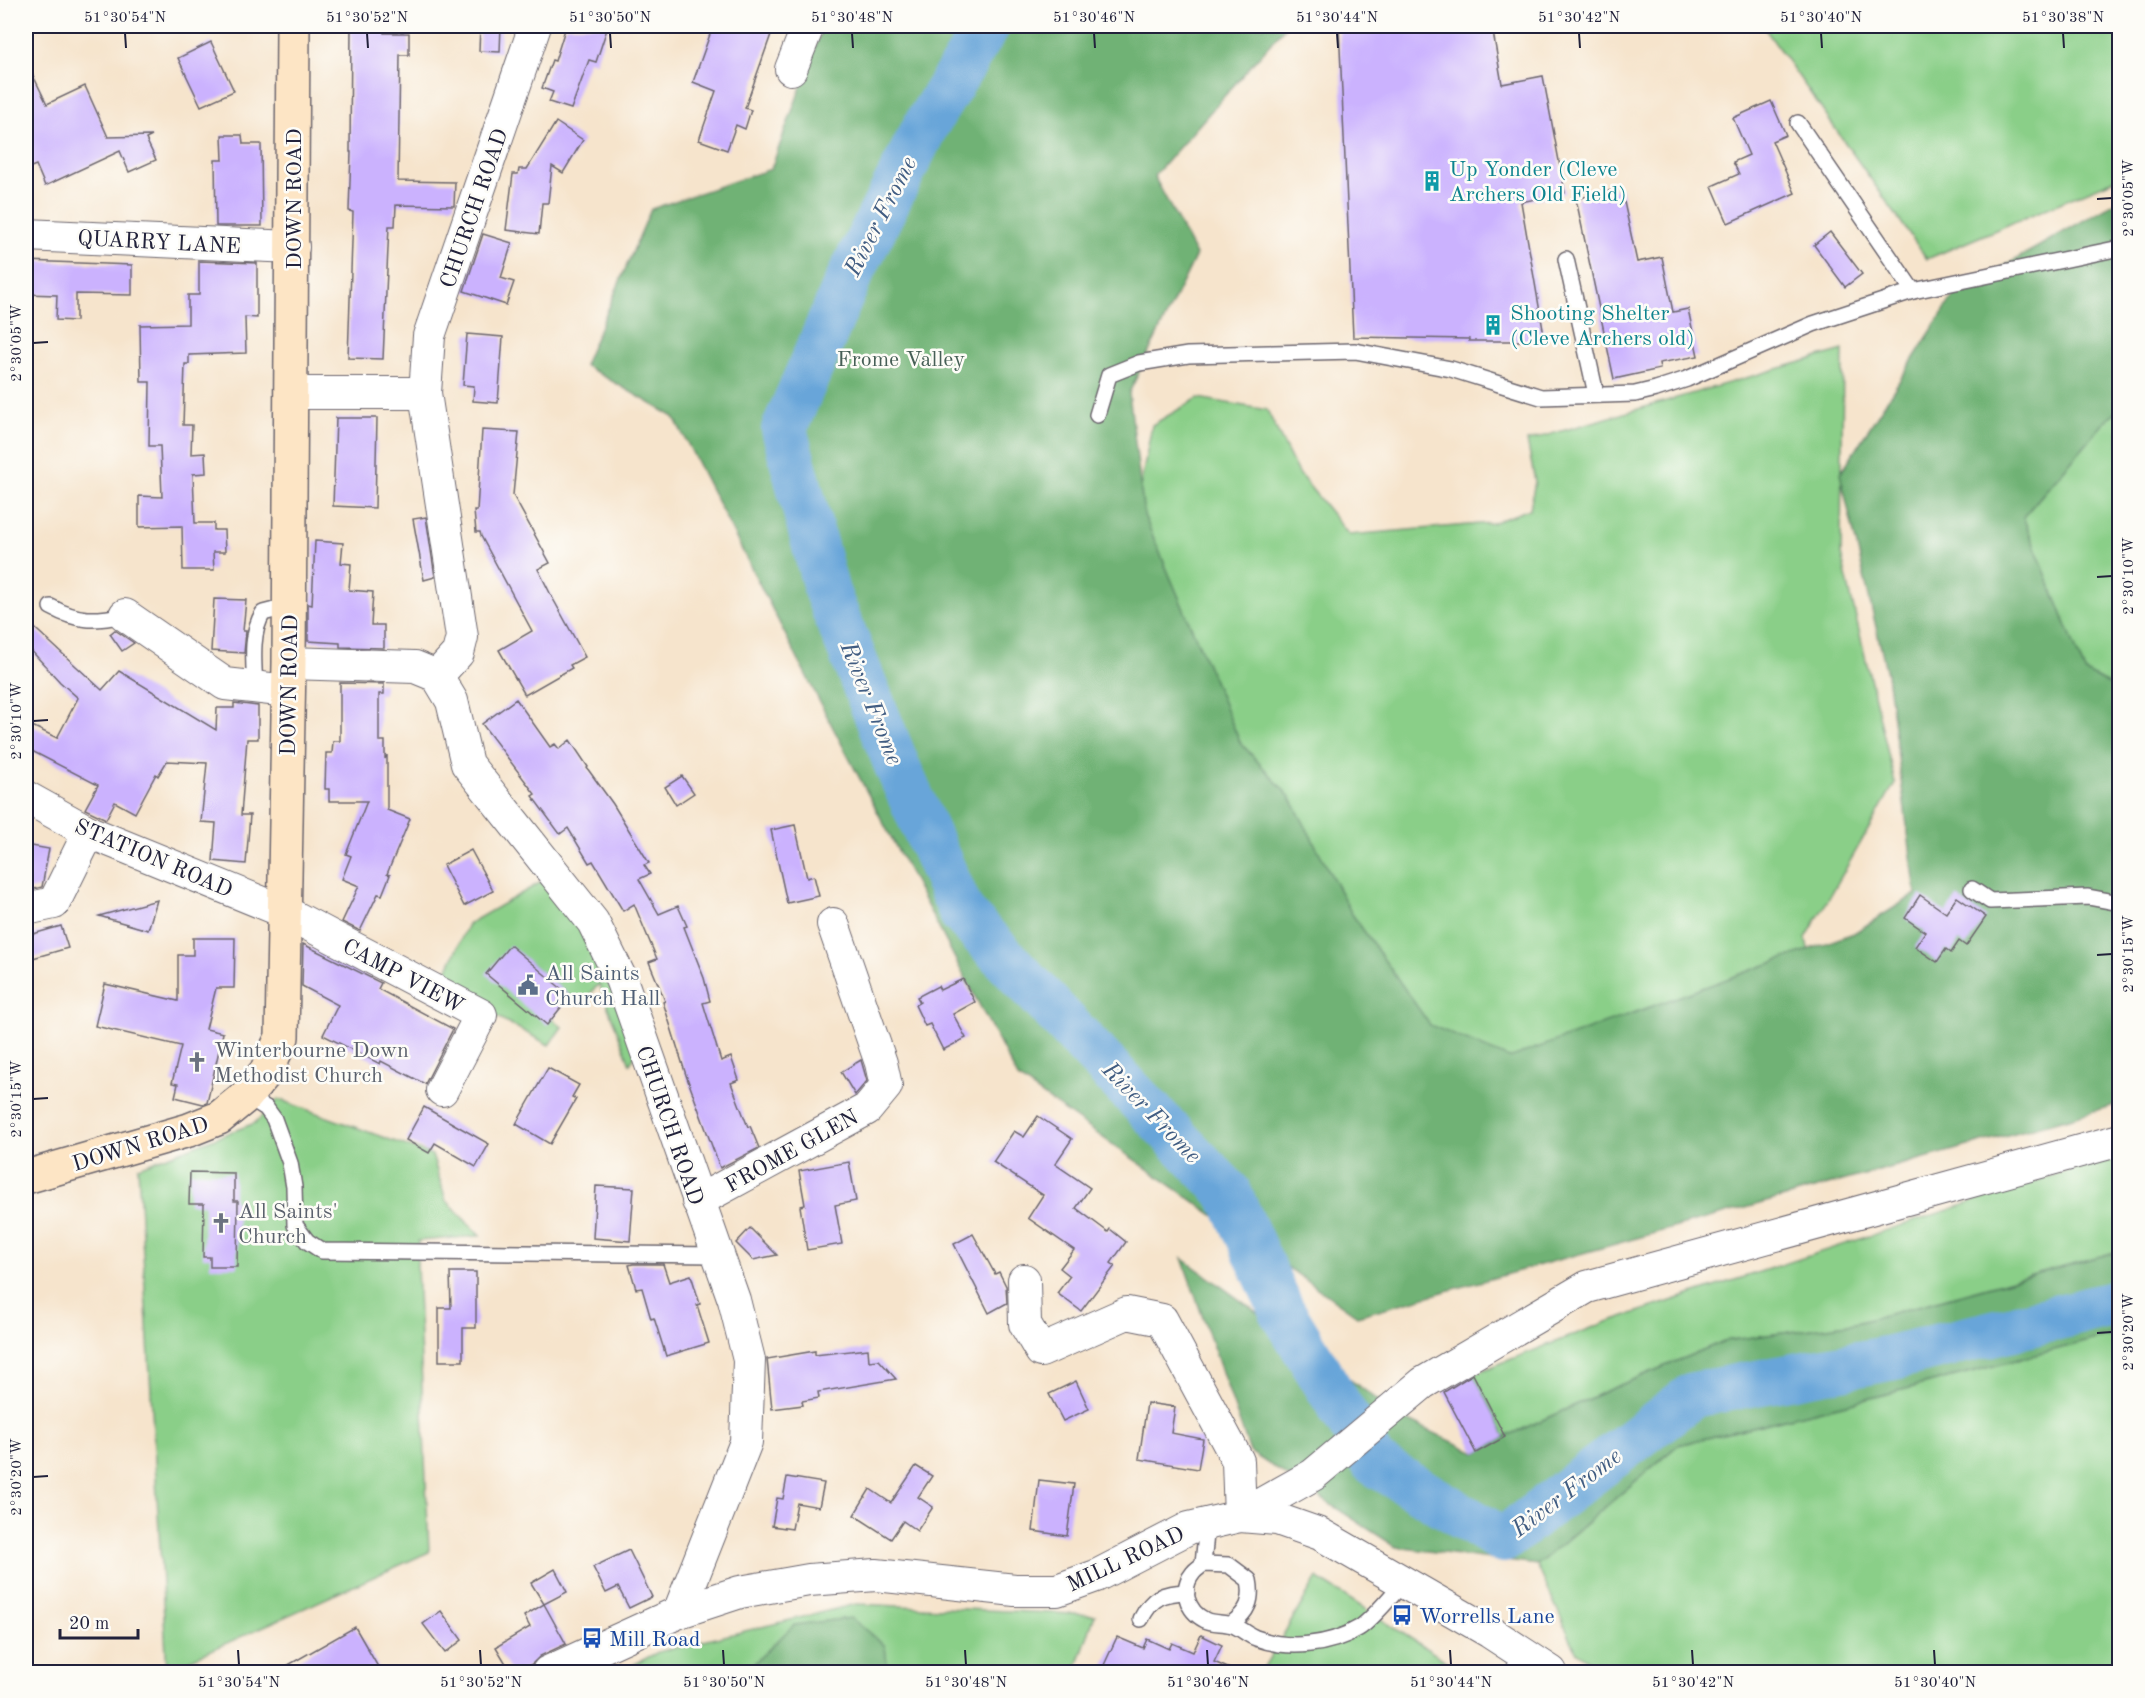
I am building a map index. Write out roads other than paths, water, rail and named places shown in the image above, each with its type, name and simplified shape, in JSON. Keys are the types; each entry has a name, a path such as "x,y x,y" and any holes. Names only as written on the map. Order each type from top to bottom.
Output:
{"street":[{"name":"DOWN ROAD","path":"26,1177 189,1130 219,1118 246,1096 266,1072 282,1037 290,606 293,26"},
{"name":"CHURCH ROAD","path":"535,26 429,336 425,393 462,637 458,653 437,676 452,701 467,764 593,922 621,979 650,1076 734,1299 749,1360 746,1442 679,1612"},
{"path":"791,69 807,26"},
{"name":"QUARRY LANE","path":"26,235 293,247"},
{"path":"292,393 425,393"},
{"path":"125,615 225,684 255,687 289,677 415,666 437,676"},
{"name":"STATION ROAD","path":"26,797 89,832 285,912"},
{"path":"26,909 54,903 89,832"},
{"name":"CAMP VIEW","path":"285,912 481,1015 442,1090"},
{"name":"FROME GLEN","path":"698,1201 867,1109 886,1086 881,1063 833,924"},
{"name":"MILL ROAD","path":"548,1672 679,1612 740,1592 809,1580 876,1575 1015,1590 1057,1590 1096,1576 1189,1528 1240,1516 1313,1475 1423,1383 1587,1287 2120,1140"},
{"path":"1024,1280 1025,1324 1041,1351 1127,1312 1162,1320 1239,1461 1240,1516 1277,1519 1320,1534 1490,1632 1551,1672"}],"lane":[{"path":"1798,123 1913,291"},
{"path":"1097,415 1109,375 1139,363 1188,355 1355,351 1451,369 1541,397 1596,394 1617,396 1656,390 1687,379 1813,324 1913,291 2120,248"},
{"path":"1566,259 1596,394"},
{"path":"255,687 256,623 263,613 290,606"},
{"path":"51,607 67,616 84,619 103,620 125,615"},
{"path":"1972,889 1990,901 2088,897 2120,903"},
{"path":"246,1096 266,1108 274,1119 290,1163 294,1187 295,1225 307,1241 322,1251 717,1255"},
{"path":"1207,1524 1203,1564 1193,1573 1187,1586 1186,1600 1204,1619 1231,1624 1255,1638 1284,1646 1325,1642 1360,1628 1404,1582"},
{"path":"1203,1564 1229,1565 1248,1580 1251,1593 1249,1606 1242,1617 1231,1624"},
{"path":"1141,1619 1148,1606 1156,1598 1186,1592"}],"waterway":[{"name":"River Frome","path":"987,26 926,125 848,280 784,429 827,592 898,768 962,913 1229,1193 1282,1311 1374,1463 1503,1540 1693,1395 1890,1358 2120,1302"}],"place":[{"name":"Up Yonder (Cleve Archers Old Field)","path":"1432,181"},
{"name":"Shooting Shelter (Cleve Archers old)","path":"1493,325"},
{"name":"All Saints Church Hall","path":"528,985"},
{"name":"Winterbourne Down Methodist Church","path":"197,1062"},
{"name":"All Saints' Church","path":"221,1223"},
{"name":"Worrells Lane","path":"1402,1615"},
{"name":"Mill Road","path":"592,1638"}],"park label":[{"name":"Frome Valley","path":"901,358"}]}
